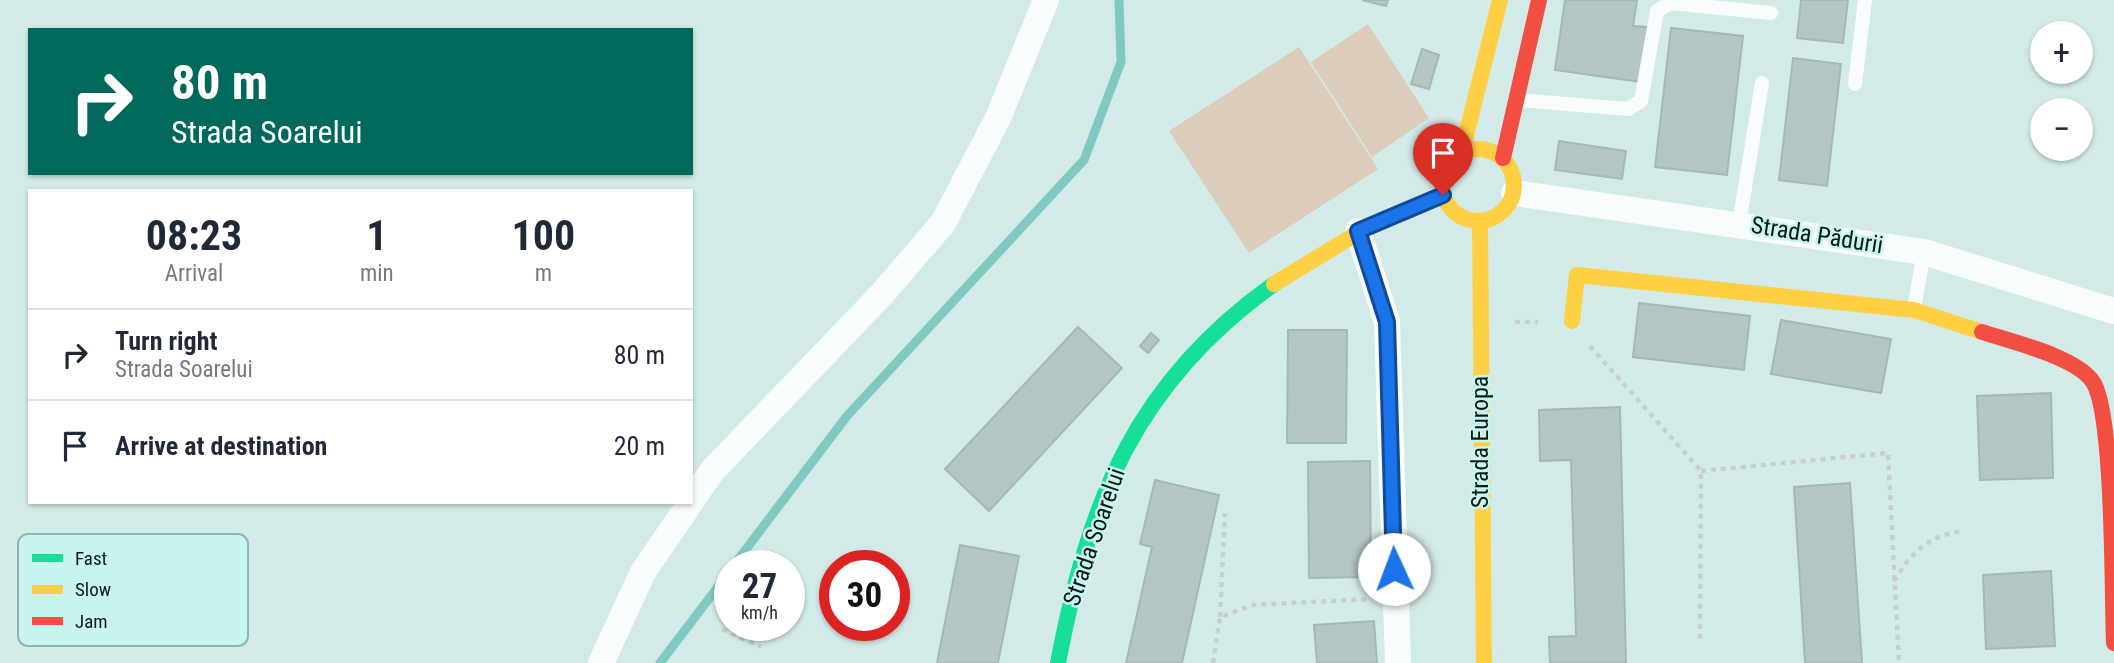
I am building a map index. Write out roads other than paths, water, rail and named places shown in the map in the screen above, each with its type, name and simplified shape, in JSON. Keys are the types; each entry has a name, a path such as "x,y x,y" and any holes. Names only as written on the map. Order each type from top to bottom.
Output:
{"street":[{"path":"693,499 713,470 882,293 943,223 998,118 1046,0"},
{"path":"1462,151 1483,149 1503,158 1515,180 1514,193 1502,213 1480,222 1464,219 1450,209 1443,195 1444,170 1462,151 1500,0"},
{"path":"1503,158 1539,0"},
{"name":"Strada Pădurii","path":"1514,193 1924,251 2114,310"},
{"name":"Strada Soarelui","path":"1058,663 1067,610 1104,496 1142,416 1192,354 1250,300 1358,231 1443,195"},
{"name":"Strada Europa","path":"1480,222 1484,663"},
{"path":"1358,231 1387,322 1398,663"},
{"path":"1572,321 1577,275 1914,310 2063,359 2093,381 2105,417 2114,643"},
{"path":"601,663 643,572 690,504"}],"lane":[{"path":"1855,84 1865,0"},
{"path":"1516,100 1628,109 1641,101 1657,11 1670,3 1771,13"},
{"path":"1739,224 1762,83"},
{"path":"1914,310 1924,251"}],"waterway":[{"path":"745,550 847,416 1084,160 1121,62 1119,0"},
{"path":"660,663 714,592"}]}
